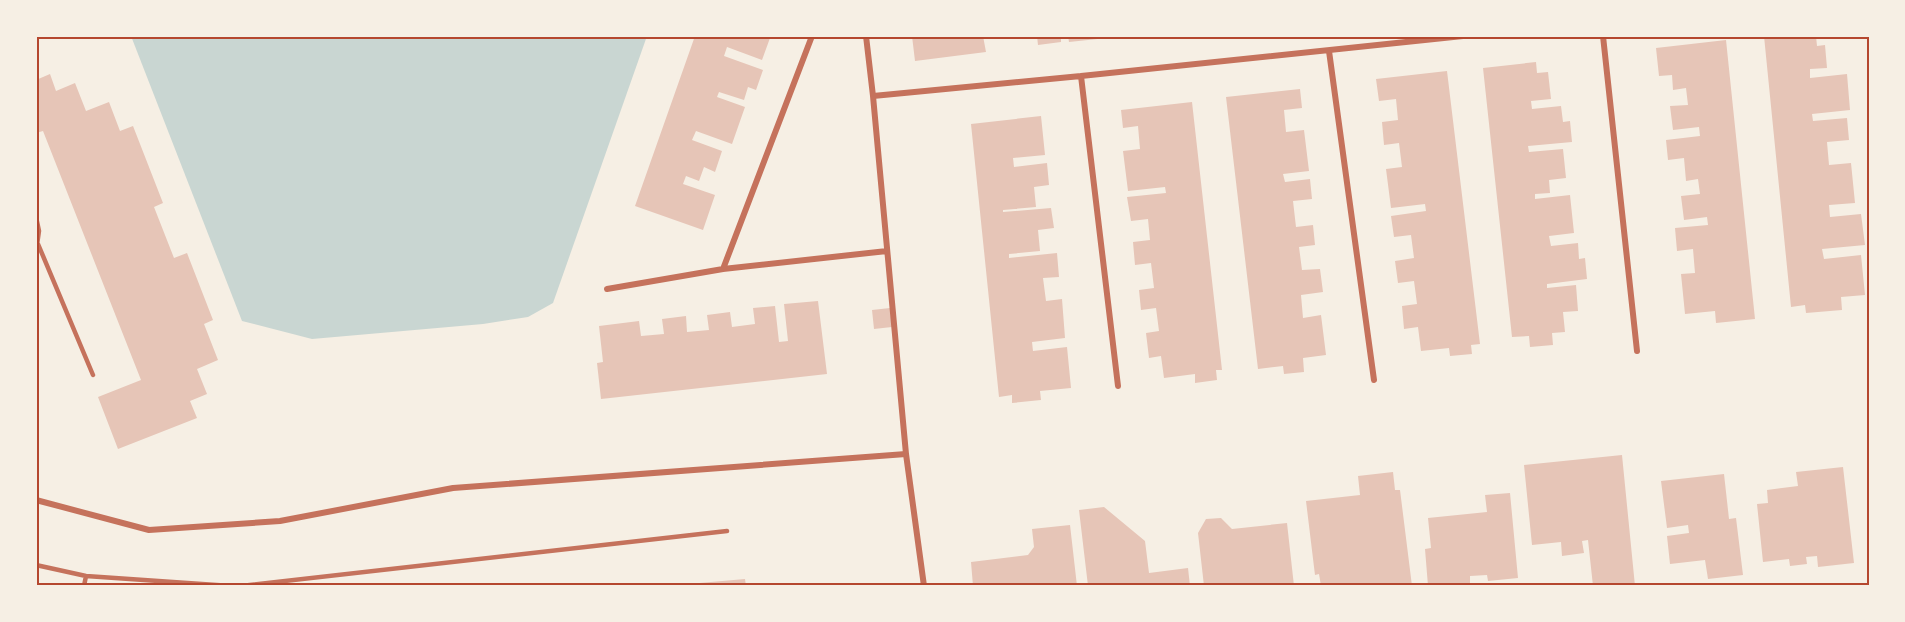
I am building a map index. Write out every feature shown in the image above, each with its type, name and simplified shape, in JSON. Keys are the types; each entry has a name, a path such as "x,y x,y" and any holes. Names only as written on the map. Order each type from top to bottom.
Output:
{"street":[{"path":"723,269 812,36"},
{"path":"866,36 906,454 924,586"},
{"path":"873,96 1463,36"},
{"path":"1603,36 1637,351"},
{"path":"1329,51 1374,380"},
{"path":"1080,76 1118,386"},
{"path":"607,289 723,269 887,251"},
{"path":"36,500 149,530 280,521 453,488 906,454"}],"lane":[{"path":"36,217 39,231 37,246 93,375"},
{"path":"241,586 727,531"},
{"path":"36,565 86,576 231,586"},
{"path":"84,586 86,576"}],"shaded area":[{"path":"131,36 647,36 553,303 528,317 483,324 312,339 242,321"}],"building":[{"path":"695,36 764,36 770,38 762,60 727,47 724,56 763,70 756,90 748,87 744,100 719,92 717,97 745,107 732,144 696,131 692,140 722,151 715,172 704,167 699,181 686,176 683,184 715,195 703,230 635,206"},
{"path":"912,36 983,36 986,52 915,61"},
{"path":"1037,36 1061,36 1061,42 1038,45"},
{"path":"1068,36 1107,36 1107,38 1069,42"},
{"path":"1764,36 1816,36 1817,46 1825,45 1827,68 1810,69 1810,78 1847,74 1850,110 1812,114 1813,121 1847,118 1849,140 1827,142 1829,165 1851,163 1855,203 1829,205 1830,217 1861,214 1865,245 1822,249 1824,259 1861,255 1865,295 1841,297 1842,310 1806,313 1805,305 1791,307"},
{"path":"1726,40 1755,319 1716,323 1715,311 1685,314 1681,274 1695,273 1693,249 1677,251 1675,228 1708,225 1707,217 1684,220 1681,196 1700,194 1698,179 1686,181 1684,158 1668,160 1666,140 1700,136 1699,127 1673,130 1670,106 1688,105 1686,88 1673,90 1672,75 1659,76 1656,48"},
{"path":"1536,62 1537,73 1548,72 1551,99 1531,101 1532,109 1561,106 1563,122 1570,121 1572,142 1528,146 1529,152 1563,149 1566,178 1549,180 1550,193 1535,194 1535,199 1570,195 1574,233 1549,236 1551,246 1578,243 1579,259 1585,258 1587,279 1547,284 1547,288 1576,285 1578,311 1563,312 1565,332 1552,333 1553,345 1530,347 1529,336 1512,337 1483,68"},
{"path":"1447,71 1480,344 1471,345 1472,354 1450,356 1449,348 1421,351 1418,327 1404,329 1402,306 1417,304 1414,281 1398,283 1395,261 1414,258 1411,235 1394,237 1391,216 1426,211 1425,204 1391,208 1386,169 1402,167 1399,143 1384,145 1382,122 1398,120 1396,99 1379,101 1376,79"},
{"path":"50,74 56,91 75,83 86,111 109,102 120,131 133,126 163,203 154,207 174,258 187,253 213,320 204,324 218,360 197,369 207,394 190,401 197,418 118,449 98,397 141,380 43,131 36,133 36,80"},
{"path":"1300,89 1302,108 1284,110 1286,132 1304,130 1309,171 1283,174 1285,182 1310,179 1312,199 1293,201 1296,227 1313,225 1315,245 1299,247 1302,270 1320,269 1323,292 1301,295 1303,318 1321,315 1326,355 1303,358 1304,372 1284,374 1283,366 1258,369 1226,97"},
{"path":"1192,102 1222,370 1216,370 1217,380 1195,383 1195,374 1164,378 1161,356 1149,358 1146,333 1159,331 1156,308 1141,310 1139,290 1154,288 1151,263 1135,265 1133,242 1150,240 1148,219 1131,221 1127,197 1166,193 1165,187 1128,191 1123,151 1140,149 1138,126 1123,128 1121,110"},
{"path":"1041,116 1045,155 1013,158 1014,167 1047,163 1049,185 1034,187 1036,207 1003,210 1003,212 1051,208 1054,228 1038,230 1040,251 1009,254 1009,258 1057,253 1059,277 1043,278 1046,301 1062,299 1065,338 1032,342 1033,351 1067,347 1071,388 1040,391 1041,400 1012,403 1012,395 999,397 971,124"},
{"path":"818,301 827,374 601,399 597,363 603,362 599,326 639,321 641,336 664,334 662,319 686,316 687,332 709,330 707,315 730,312 732,327 755,324 753,308 775,306 779,342 788,341 784,304"},
{"path":"890,308 892,327 874,329 872,310"},
{"path":"1622,455 1635,586 1593,586 1588,540 1582,541 1584,553 1562,556 1561,542 1532,545 1524,465"},
{"path":"1843,467 1854,563 1818,567 1817,556 1806,557 1807,564 1790,566 1789,559 1763,562 1757,504 1768,503 1767,490 1798,486 1796,472"},
{"path":"1393,472 1395,490 1400,490 1412,586 1321,586 1319,574 1315,575 1306,501 1360,495 1358,476"},
{"path":"1724,474 1729,519 1736,518 1743,575 1708,579 1705,560 1670,564 1667,536 1689,533 1688,525 1667,528 1661,481"},
{"path":"1510,493 1518,578 1488,581 1487,575 1470,576 1470,583 1428,586 1425,549 1431,548 1428,518 1487,512 1485,495"},
{"path":"1104,507 1145,541 1149,573 1188,568 1190,586 1088,586 1079,510"},
{"path":"1221,518 1232,529 1287,523 1294,586 1204,586 1198,533 1206,519"},
{"path":"1070,525 1077,586 973,586 971,562 1028,555 1034,547 1032,529"},
{"path":"745,579 746,586 688,586 688,584"}]}
